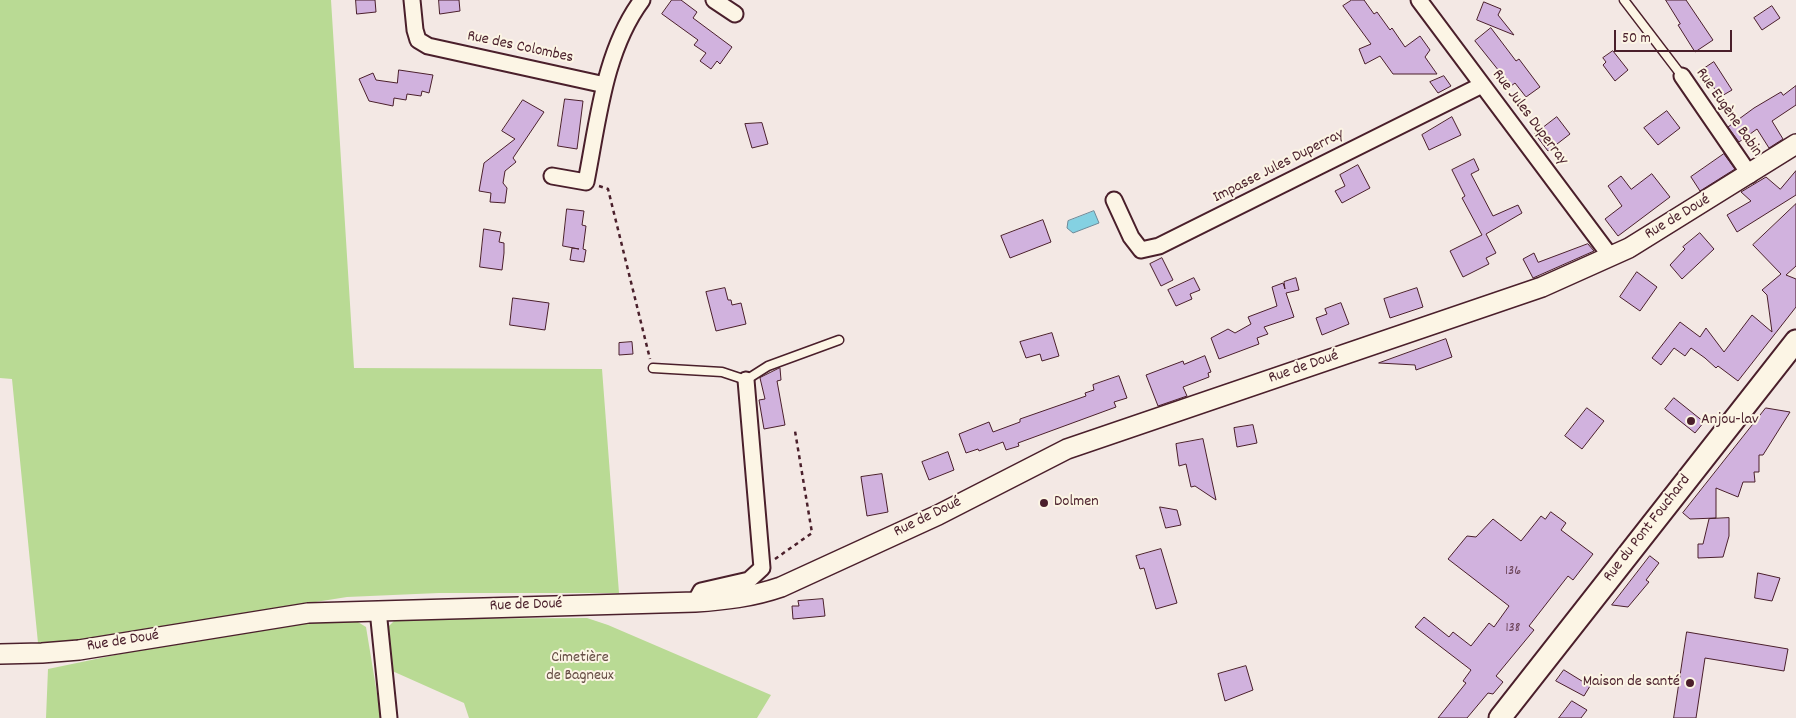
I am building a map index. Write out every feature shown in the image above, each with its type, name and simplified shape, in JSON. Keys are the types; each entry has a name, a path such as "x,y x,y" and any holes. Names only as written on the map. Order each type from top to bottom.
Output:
{"main road":[{"name":"Rue du Pont Fouchard","path":"1500,718 1796,341"}],"street":[{"name":"Rue des Colombes","path":"412,0 414,30 418,40 428,46 605,85"},
{"path":"552,176 586,182 605,85 624,30 642,0"},
{"name":"Rue Jules Duperray","path":"1419,0 1611,257"},
{"path":"718,1 735,14"},
{"name":"Rue Eugène Babin","path":"1682,76 1750,174"},
{"name":"Impasse Jules Duperray","path":"1114,200 1131,237 1141,250 1159,246 1482,85"},
{"name":"Rue de Doué","path":"0,654 42,654 79,650 275,617 316,612 695,602 758,595 781,587 938,515 1067,449 1542,287 1611,257 1750,174 1796,144"},
{"path":"695,602 701,591 749,580 762,568 746,380"},
{"path":"378,610 389,718"}],"lane":[{"name":"Rue Eugène Babin","path":"1624,0 1682,76"},
{"path":"653,368 722,372 746,380 768,366 838,340"}],"path":[{"path":"586,182 608,189 653,368"},
{"path":"762,568 812,533 796,431"}],"green space":[{"path":"0,0 331,0 354,368 602,369 619,593 439,593 347,597 69,641 38,643 12,379 0,378"},
{"name":"Cimetière de Bagneux","path":"587,618 608,625 771,695 757,718 469,718 464,703 390,670 388,627 396,619"},
{"path":"353,619 366,627 381,718 46,718 48,669 144,649 296,622"}],"water":[{"path":"1094,211 1099,223 1073,233 1067,228 1068,221"}],"building":[{"path":"356,0 375,0 376,12 357,14"},
{"path":"439,0 459,0 460,11 440,14"},
{"path":"672,0 681,0 697,12 693,18 732,47 720,64 717,61 711,69 700,61 706,53 694,45 698,40 662,14"},
{"path":"1352,0 1364,0 1374,14 1377,12 1390,30 1392,28 1405,47 1420,36 1430,50 1425,57 1437,74 1393,74 1380,56 1365,64 1359,49 1371,44 1343,6"},
{"path":"1666,0 1686,0 1713,40 1695,52 1678,25 1680,24"},
{"path":"1484,2 1501,9 1498,15 1514,35 1477,20"},
{"path":"1772,6 1780,18 1762,30 1754,18"},
{"path":"1491,28 1516,61 1519,59 1540,87 1526,97 1515,83 1511,86 1475,41"},
{"path":"1613,51 1628,70 1615,81 1603,65 1606,62 1603,58"},
{"path":"1714,62 1732,90 1720,97 1702,70"},
{"path":"399,70 433,75 429,93 422,91 421,96 407,94 406,100 394,98 393,106 369,101 359,79 373,73 376,80 397,83"},
{"path":"1444,76 1451,86 1438,93 1430,82"},
{"path":"1796,86 1796,105 1772,121 1783,139 1769,148 1757,129 1739,142 1728,127 1754,108 1781,92 1783,95"},
{"path":"565,99 583,101 577,149 558,146"},
{"path":"523,100 544,112 513,158 516,162 505,171 503,183 507,188 505,203 490,202 491,193 479,191 484,163 515,139 502,131"},
{"path":"1667,111 1680,128 1658,145 1644,128"},
{"path":"1452,117 1461,135 1429,150 1422,135"},
{"path":"1557,117 1570,134 1548,151 1535,134"},
{"path":"762,123 768,144 752,148 745,124"},
{"path":"1724,154 1735,169 1700,191 1691,177"},
{"path":"1474,159 1479,170 1471,174 1493,216 1518,205 1522,213 1486,234 1496,253 1486,258 1489,264 1463,277 1450,251 1482,235 1462,198 1465,196 1452,170"},
{"path":"1358,165 1370,188 1342,203 1335,191 1345,186 1340,175"},
{"path":"1796,171 1796,195 1737,232 1727,215 1751,201 1741,192 1766,177 1780,189"},
{"path":"1652,174 1670,197 1618,236 1605,219 1622,206 1608,186 1621,176 1631,189"},
{"path":"1796,204 1796,266 1786,275 1796,279 1796,307 1738,381 1718,366 1716,368 1691,348 1685,356 1674,348 1661,365 1652,358 1680,322 1700,337 1706,328 1724,352 1752,315 1772,332 1767,295 1762,290 1781,274 1753,245"},
{"path":"567,209 584,211 582,225 586,226 583,249 586,250 584,262 570,260 572,248 579,249 563,246"},
{"path":"1043,220 1051,242 1010,258 1001,236"},
{"path":"484,229 501,232 499,242 504,243 502,270 480,267"},
{"path":"1700,233 1714,249 1682,279 1670,265 1685,249 1683,247"},
{"path":"1588,244 1594,251 1533,278 1523,259 1534,253 1538,262"},
{"path":"1162,258 1173,280 1161,286 1150,264"},
{"path":"1637,272 1657,287 1640,311 1620,297"},
{"path":"1194,278 1200,290 1190,294 1192,299 1176,306 1168,290"},
{"path":"1296,278 1299,290 1286,293 1294,317 1264,327 1268,334 1257,338 1259,344 1219,359 1211,338 1228,329 1235,333 1251,324 1248,317 1277,306 1272,287 1283,283 1285,289 1284,282"},
{"path":"725,288 728,300 731,300 732,305 741,303 746,324 716,331 706,292"},
{"path":"1417,288 1423,307 1390,318 1384,299"},
{"path":"513,298 549,303 545,330 510,325"},
{"path":"1341,303 1349,324 1322,335 1316,318 1327,314 1325,309"},
{"path":"1052,333 1059,356 1042,361 1040,354 1026,358 1020,342"},
{"path":"1446,339 1452,357 1416,370 1415,365 1379,363"},
{"path":"632,342 633,354 619,355 619,343"},
{"path":"1205,356 1211,372 1208,373 1209,377 1183,387 1187,396 1158,406 1146,375 1183,361 1184,364"},
{"path":"780,368 781,380 777,381 785,425 764,429 759,400 765,399 760,378"},
{"path":"1119,376 1127,398 1114,402 1116,407 1018,443 1019,446 1006,450 1003,442 979,451 978,449 966,453 959,434 989,422 993,432 1020,422 1020,419 1086,396 1085,393 1094,390 1093,385"},
{"path":"1674,398 1704,422 1695,433 1665,409"},
{"path":"1587,408 1604,421 1582,449 1565,436"},
{"path":"1766,408 1790,412 1763,455 1759,455 1759,472 1754,472 1755,482 1743,482 1738,497 1716,488 1716,518 1690,519 1683,513"},
{"path":"1253,425 1257,443 1237,447 1234,428"},
{"path":"1203,439 1216,500 1195,486 1191,487 1186,464 1179,466 1176,444"},
{"path":"948,452 954,470 929,480 922,462"},
{"path":"882,474 888,512 867,516 861,477"},
{"path":"1160,507 1177,510 1181,525 1166,528"},
{"path":"1551,512 1566,523 1561,530 1593,554 1573,580 1568,576 1529,626 1534,630 1496,676 1503,682 1493,694 1488,693 1467,718 1438,718 1466,683 1463,681 1471,670 1415,627 1424,617 1449,637 1453,632 1471,646 1489,623 1494,627 1509,606 1448,559 1467,536 1476,537 1493,519 1521,541 1541,516 1545,519"},
{"path":"1729,518 1729,536 1723,557 1698,558 1698,544 1703,544 1709,519"},
{"path":"1161,549 1177,603 1156,609 1144,568 1140,569 1136,556"},
{"path":"1650,556 1659,563 1646,580 1649,582 1628,607 1612,605"},
{"path":"1758,573 1780,578 1772,601 1755,598"},
{"path":"823,599 825,616 793,619 792,606 799,606 798,601"},
{"name":"Maison de santé","path":"1687,632 1788,649 1784,671 1705,658 1696,718 1674,718"},
{"path":"1246,666 1253,690 1225,701 1218,674"},
{"path":"1564,670 1590,686 1584,696 1556,681"},
{"path":"1572,701 1587,710 1581,718 1559,718"}],"place":[{"name":"Anjou-lav","path":"1691,421"},
{"name":"Dolmen","path":"1044,503"},
{"name":"Maison de santé","path":"1690,683"}]}
